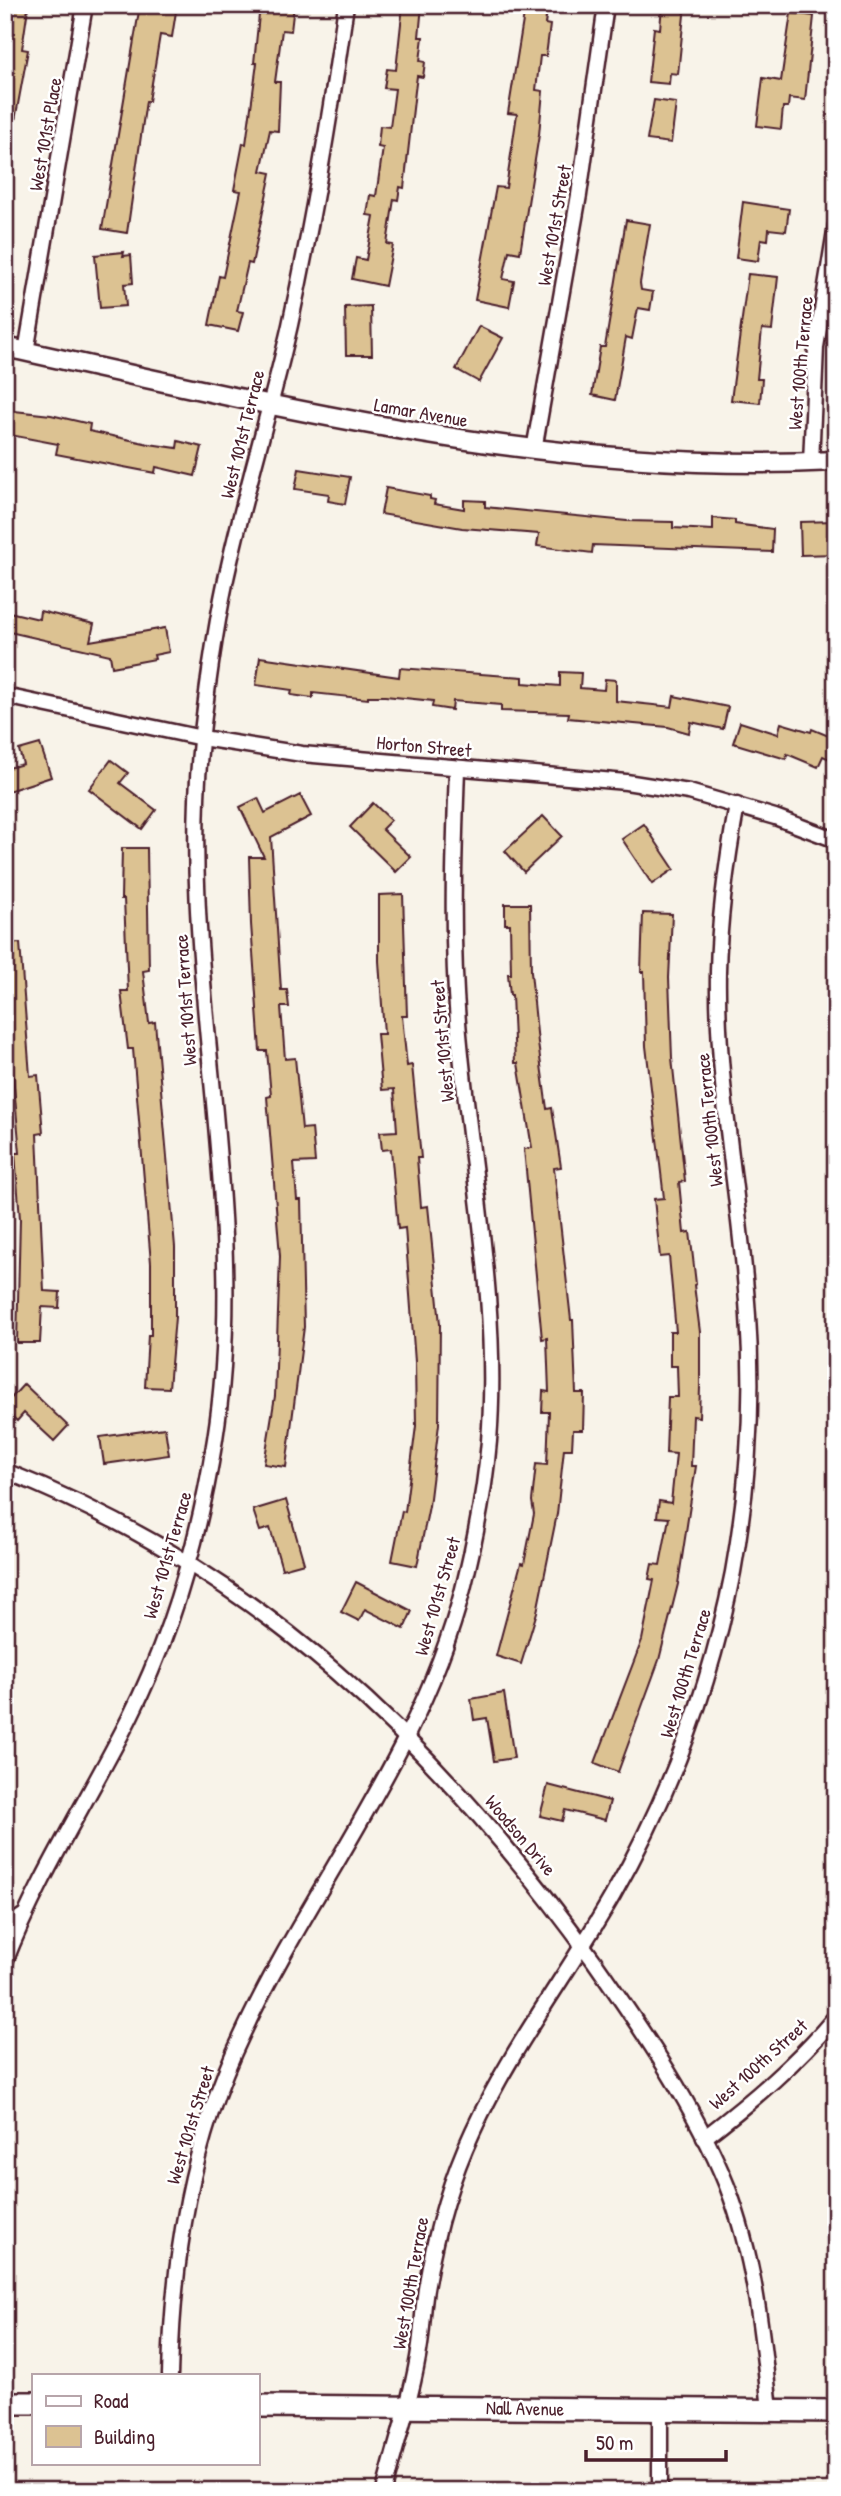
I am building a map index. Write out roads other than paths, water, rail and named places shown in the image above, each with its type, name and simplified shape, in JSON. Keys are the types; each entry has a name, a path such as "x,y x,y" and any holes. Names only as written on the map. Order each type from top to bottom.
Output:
{"main road":[{"path":"5,2403 32,2403"},
{"name":"Nall Avenue","path":"259,2406 836,2411"}],"street":[{"name":"West 101st Place","path":"26,352 85,5"},
{"name":"West 101st Terrace","path":"5,1962 23,1916 131,1716 160,1646 188,1562 215,1437 224,1360 226,1285 200,966 196,857 202,738 215,632 311,224 346,5"},
{"name":"West 101st Street","path":"534,450 579,195 606,5"},
{"name":"West 100th Terrace","path":"811,463 816,347 836,225"},
{"name":"Lamar Avenue","path":"5,347 387,428 534,450 693,463 836,461"},
{"name":"Horton Street","path":"5,696 202,738 302,754 626,782 689,792 737,805 836,841"},
{"name":"West 101st Street","path":"170,2374 177,2251 198,2155 216,2096 264,1991 388,1776 407,1738 443,1651 462,1590 481,1502 489,1439 488,1314 458,1021 453,930 457,769"},
{"name":"West 100th Terrace","path":"384,2491 420,2347 426,2286 450,2187 484,2107 634,1857 688,1733 716,1643 733,1573 742,1510 750,1410 749,1318 721,1044 718,975 722,901 737,805"},
{"name":"Woodson Drive","path":"5,1471 124,1525 188,1562 281,1625 355,1686 407,1738 497,1837 583,1946 676,2085 704,2138 726,2185 745,2242 759,2302 770,2410"},
{"path":"5,1928 23,1916"},
{"name":"West 100th Street","path":"704,2138 768,2087 814,2043 836,2016"},
{"path":"660,2410 660,2491"}]}
